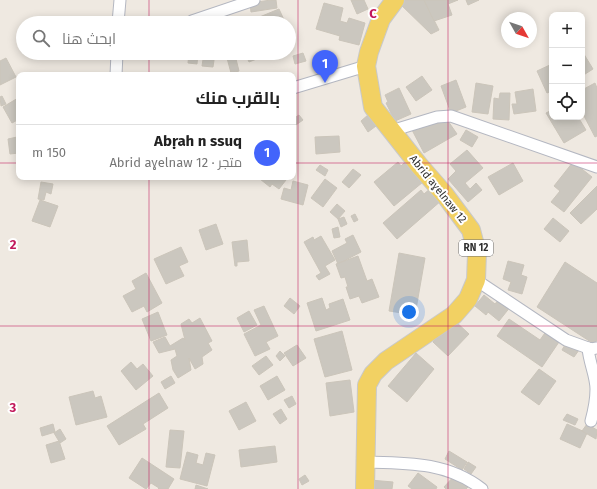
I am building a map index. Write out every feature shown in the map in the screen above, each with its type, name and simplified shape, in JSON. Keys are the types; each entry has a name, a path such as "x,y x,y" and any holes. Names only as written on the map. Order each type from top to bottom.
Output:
{"main road":[{"name":"Abrid aɣelnaw 12","path":"365,489 367,386 373,374 386,361 454,315 468,299 476,280 477,253 470,230 445,195 391,131 373,107 366,66 369,52 381,19 395,0"}],"street":[{"path":"119,16 120,0"},
{"path":"207,16 254,0"},
{"path":"116,72 117,60"},
{"path":"296,87 366,66"},
{"path":"391,131 436,117 451,116 597,167"},
{"path":"476,280 566,340 592,348 596,388 595,405 591,421"},
{"path":"366,462 420,464 460,475 482,489"}],"building":[{"path":"276,0 277,8 251,12 250,3"},
{"path":"351,0 364,0 368,9 357,14"},
{"path":"400,0 424,0 439,30 431,34 398,2"},
{"path":"424,0 458,0 448,4 452,15 434,21"},
{"path":"466,0 479,0 468,5"},
{"path":"324,3 343,8 340,21 347,23 349,18 365,23 359,45 339,40 340,36 316,29"},
{"path":"279,9 282,16 262,16"},
{"path":"303,53 306,61 295,64 294,60 296,60 296,55"},
{"path":"585,56 593,69 585,74"},
{"path":"6,58 16,77 0,85 0,61"},
{"path":"188,60 197,60 197,64 188,63"},
{"path":"203,60 214,60 213,67 202,66"},
{"path":"228,60 236,60 239,71 231,72"},
{"path":"549,65 549,92 547,93 537,71"},
{"path":"422,76 432,90 416,101 406,87"},
{"path":"456,80 466,107 451,113 441,86"},
{"path":"476,83 493,86 488,114 472,112"},
{"path":"595,83 597,88 597,136 595,137 585,118 585,88"},
{"path":"399,88 411,114 395,121 386,103 388,102 385,95"},
{"path":"533,89 536,111 514,114 512,104 517,104 515,92"},
{"path":"500,93 510,93 509,120 493,119 494,98 499,99"},
{"path":"2,96 6,104 1,106 0,97"},
{"path":"16,99 16,121 12,123 3,107"},
{"path":"299,115 303,120 296,125 296,117"},
{"path":"368,115 376,126 368,132 361,121"},
{"path":"550,120 580,120 586,130 564,143"},
{"path":"448,121 457,134 424,153 411,128"},
{"path":"466,130 478,137 472,147 460,140"},
{"path":"339,136 340,152 316,154 315,137"},
{"path":"16,137 16,153 10,154 8,139"},
{"path":"467,150 483,168 465,183 470,189 476,183 482,190 468,202 448,179 456,171 450,164"},
{"path":"406,161 423,182 394,206 374,182 398,162 401,166"},
{"path":"573,162 592,177 564,212 551,202 560,191 554,186"},
{"path":"513,163 523,181 499,195 488,177"},
{"path":"320,165 328,170 325,176 316,170"},
{"path":"353,169 361,175 349,188 342,182"},
{"path":"325,179 337,188 323,207 311,198"},
{"path":"261,180 286,180 279,189 272,184 270,187"},
{"path":"293,181 308,185 303,205 281,199 284,188 291,190"},
{"path":"41,182 53,184 51,194 46,192 44,200 38,199"},
{"path":"597,186 597,209 581,224 570,213"},
{"path":"431,188 442,200 397,239 383,223 421,190 424,194"},
{"path":"40,200 58,206 50,227 32,221"},
{"path":"337,204 345,211 338,219 330,212"},
{"path":"355,214 358,220 354,222 351,216"},
{"path":"344,217 347,224 341,227 338,219"},
{"path":"553,218 569,231 560,242 544,229"},
{"path":"216,224 223,244 206,250 199,230"},
{"path":"338,227 340,237 334,238 332,229"},
{"path":"353,235 361,252 338,264 332,251 347,243 345,239"},
{"path":"321,236 335,260 325,266 330,274 319,280 316,276 321,273 304,242 313,237 314,240"},
{"path":"247,240 249,261 237,262 237,266 235,266 232,242"},
{"path":"181,247 188,262 179,266 184,276 166,284 154,259"},
{"path":"399,253 425,258 415,315 389,311"},
{"path":"358,256 367,281 372,279 379,297 362,303 359,296 350,299 346,287 348,287 345,277 341,278 336,264"},
{"path":"508,261 524,265 521,275 527,277 522,294 508,290 511,282 503,279"},
{"path":"565,262 597,283 597,340 594,344 537,307"},
{"path":"146,273 162,303 147,312 144,306 132,312 123,296 136,289 132,281"},
{"path":"484,295 495,304 500,298 511,306 499,321 488,312 486,315 475,306"},
{"path":"290,298 300,306 294,314 284,306"},
{"path":"322,298 326,310 330,308 329,304 343,299 350,320 316,331 307,303"},
{"path":"264,306 278,336 266,342 270,349 255,356 244,334 261,325 254,310"},
{"path":"249,311 257,325 244,332 237,318"},
{"path":"158,312 167,335 151,341 142,319"},
{"path":"200,318 212,341 208,343 212,350 202,357 203,364 195,369 189,358 191,370 178,378 173,370 171,360 177,356 175,349 159,353 153,342 165,337 170,346 183,338 185,340 181,324 189,319 192,323"},
{"path":"509,319 540,340 547,330 561,339 542,367 497,336"},
{"path":"454,320 469,334 448,356 433,342"},
{"path":"342,331 352,370 325,377 314,339"},
{"path":"566,343 579,350 574,357 562,350"},
{"path":"297,345 306,358 293,366 284,353"},
{"path":"280,351 285,356 280,361 276,356"},
{"path":"416,353 434,369 407,402 388,386"},
{"path":"266,356 273,365 259,375 252,366"},
{"path":"131,362 137,369 143,364 153,376 136,390 121,371"},
{"path":"539,369 556,381 539,405 521,392"},
{"path":"171,376 175,383 165,389 161,382"},
{"path":"277,376 285,390 268,400 260,386"},
{"path":"350,380 354,412 330,416 326,383"},
{"path":"93,391 95,398 101,396 107,417 76,425 69,397"},
{"path":"159,393 168,408 143,424 146,429 119,445 107,426"},
{"path":"292,396 296,404 289,408 284,400"},
{"path":"246,402 256,421 239,430 229,411"},
{"path":"281,409 287,419 280,424 273,414"},
{"path":"567,414 578,419 575,425 563,420"},
{"path":"53,424 55,432 42,436 40,428"},
{"path":"567,424 587,433 580,448 560,439"},
{"path":"587,424 597,430 596,439 582,431"},
{"path":"60,429 66,439 60,443 54,433"},
{"path":"170,430 184,431 180,468 166,467"},
{"path":"59,441 65,459 51,463 46,445"},
{"path":"275,446 277,462 241,467 239,450"},
{"path":"449,451 467,462 462,470 445,459"},
{"path":"187,452 198,455 196,463 203,465 206,453 215,455 207,486 180,479"},
{"path":"142,458 174,479 168,489 158,489 159,488 151,483 146,489 129,478"},
{"path":"468,462 476,467 471,474 464,469"},
{"path":"418,473 437,487 436,489 412,489 408,486"},
{"path":"305,475 309,481 302,485 299,479"},
{"path":"455,475 468,487 466,489 446,489 444,487"},
{"path":"370,480 393,482 392,489 370,489"},
{"path":"196,485 208,489 195,489"}],"place":[{"name":"Abṛah n ssuq","path":"325,83"}]}
